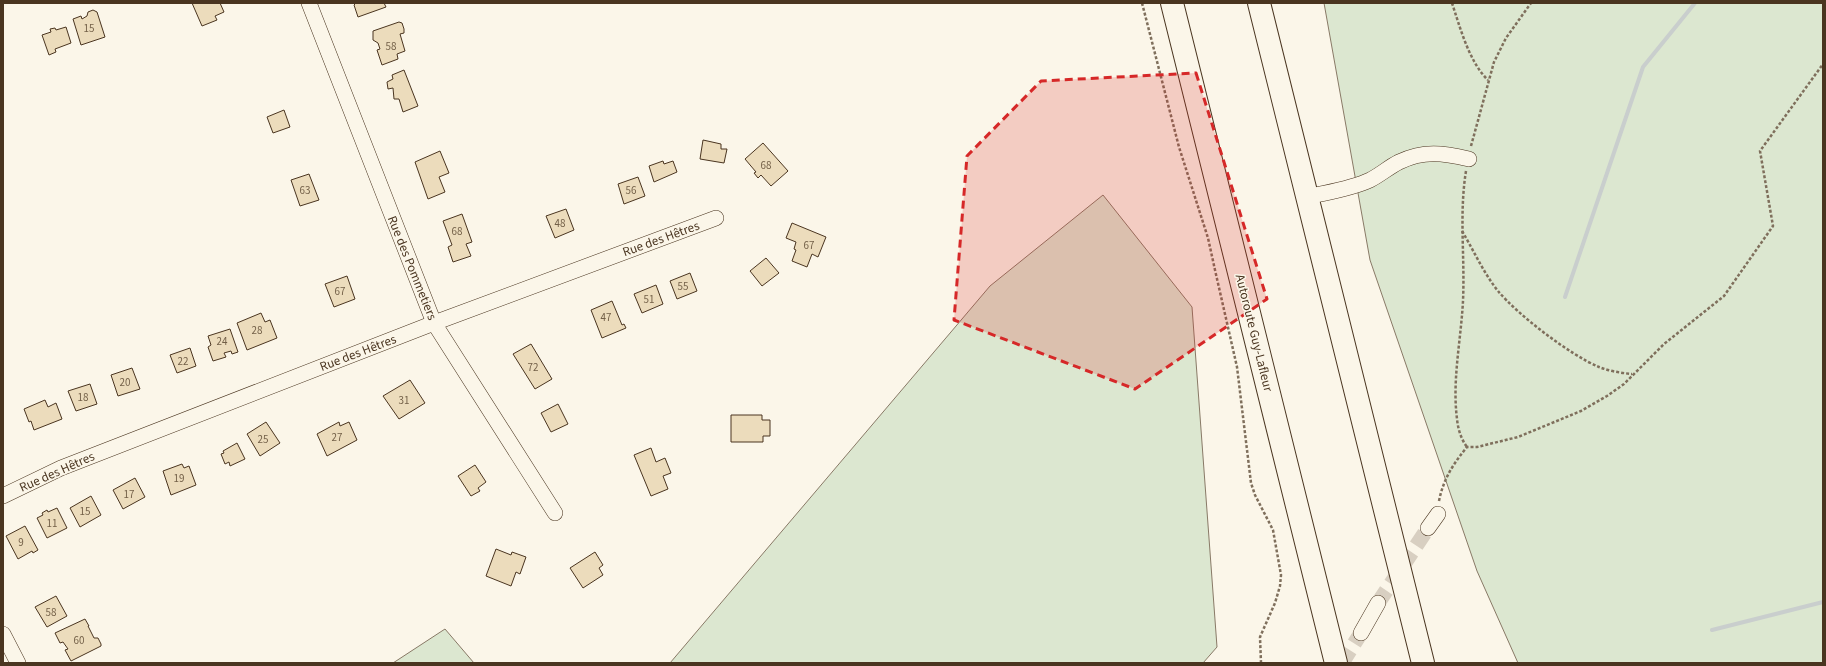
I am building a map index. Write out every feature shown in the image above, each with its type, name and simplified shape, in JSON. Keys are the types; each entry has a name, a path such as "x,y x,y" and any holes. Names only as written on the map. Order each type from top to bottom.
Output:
{"highway":[{"name":"Autoroute Guy-Lafleur","path":"1172,3 1336,663"},
{"path":"1259,3 1423,663"},
{"path":"1268,3 1282,96"}],"street":[{"name":"Rue des Pommetiers","path":"309,3 434,323 555,513"},
{"path":"1307,197 1355,186 1371,180 1400,162 1426,154 1441,153 1468,159"},
{"name":"Rue des Hêtres","path":"3,496 61,468 434,323 716,218"},
{"path":"1428,528 1438,514"},
{"path":"1361,633 1378,603"},
{"path":"3,634 18,663"}],"path":[{"path":"1142,3 1179,147 1208,238 1237,367 1251,483 1255,495 1273,530 1279,557 1280,586 1275,603 1260,636 1261,663"},
{"path":"1452,3 1459,25 1475,63 1488,80"},
{"path":"1531,3 1500,48 1488,80 1468,159 1464,187 1462,230 1463,300 1456,403 1459,431 1462,442 1467,447 1477,447 1518,437 1581,411 1607,396 1624,384 1632,374 1664,344 1724,296 1772,226 1760,151 1823,64"},
{"path":"1462,230 1483,269 1498,291 1538,328 1581,357 1599,367 1632,374"},
{"path":"1438,514 1440,494 1444,482 1454,463 1467,447"}],"highlighted area":[{"path":"1196,73 1267,299 1135,389 954,320 967,156 1041,81"}],"green space":[{"path":"1324,3 1823,3 1823,663 1518,663 1477,571 1370,260"},
{"path":"1103,195 1192,307 1217,647 1203,663 670,663 990,286"},
{"path":"445,629 474,663 393,663"}],"building":[{"path":"192,3 220,3 224,12 215,16 217,20 202,26"},
{"path":"356,3 384,3 386,7 358,17 354,5"},
{"path":"93,10 97,12 105,37 81,45 73,19 81,16 82,19 87,16 88,12"},
{"path":"399,22 402,23 404,29 404,33 400,34 405,51 397,54 398,59 382,65 377,50 380,49 378,43 373,40 373,31"},
{"path":"66,27 71,43 55,49 56,52 49,55 42,35 51,32 50,29 55,28 56,30"},
{"path":"404,70 418,106 403,112 399,99 394,99 393,88 388,89 387,82 393,79 392,75"},
{"path":"284,110 290,127 273,133 267,117"},
{"path":"703,140 721,144 721,149 727,149 724,163 700,159"},
{"path":"763,143 788,171 771,186 761,175 758,178 754,173 756,172 745,159"},
{"path":"440,151 449,173 439,177 445,192 428,199 415,162"},
{"path":"663,161 664,164 673,161 677,172 654,182 649,166"},
{"path":"309,174 319,200 300,206 291,180"},
{"path":"638,177 645,196 624,204 618,184"},
{"path":"566,209 574,230 555,238 546,216"},
{"path":"462,214 472,242 466,244 471,256 453,262 448,247 452,245 443,221"},
{"path":"792,223 826,237 818,257 812,254 807,267 792,261 796,250 794,249 796,242 786,238"},
{"path":"766,258 779,273 762,286 750,271"},
{"path":"690,273 697,291 677,299 670,281"},
{"path":"347,276 355,299 334,307 325,284"},
{"path":"656,285 663,304 642,313 634,294"},
{"path":"612,301 622,325 624,324 626,328 602,338 591,310"},
{"path":"261,313 265,322 270,320 277,338 247,350 237,323"},
{"path":"230,329 238,352 232,354 231,351 224,353 226,357 213,361 208,347 211,345 208,336"},
{"path":"531,344 552,379 535,389 513,354"},
{"path":"190,348 196,366 177,373 170,355"},
{"path":"132,368 140,389 118,396 111,375"},
{"path":"410,380 425,403 399,419 383,396"},
{"path":"90,384 97,404 76,411 68,391"},
{"path":"45,400 48,407 56,403 62,419 34,430 24,409"},
{"path":"558,404 568,424 551,432 541,413"},
{"path":"731,415 762,415 762,420 770,420 770,436 763,436 763,442 731,442"},
{"path":"266,422 280,443 260,456 247,434"},
{"path":"339,422 340,426 349,422 357,440 327,456 317,434"},
{"path":"237,443 245,459 230,466 229,462 225,464 221,454 224,453 223,451"},
{"path":"651,448 656,462 665,458 671,473 663,476 668,489 651,496 634,455"},
{"path":"182,464 184,468 189,466 196,485 171,495 163,471"},
{"path":"475,465 486,482 478,488 480,491 471,496 458,476"},
{"path":"135,478 145,497 123,509 113,490"},
{"path":"91,496 101,515 80,527 70,508"},
{"path":"57,508 67,528 47,538 37,518 43,515 42,513 47,510 48,512"},
{"path":"25,526 38,550 33,553 32,551 18,559 6,536"},
{"path":"496,549 511,555 512,552 526,557 520,574 516,572 511,586 486,576"},
{"path":"595,552 603,565 599,568 603,575 583,588 570,568"},
{"path":"56,596 67,616 47,627 35,607"},
{"path":"85,619 94,638 98,638 101,646 71,661 65,650 68,649 63,642 60,643 55,633"}],"waterway":[{"path":"1565,297 1643,67 1695,3"},
{"path":"1712,630 1823,602"}],"tunnel":[{"path":"1378,603 1428,528"},
{"path":"1342,663 1361,633"}]}
